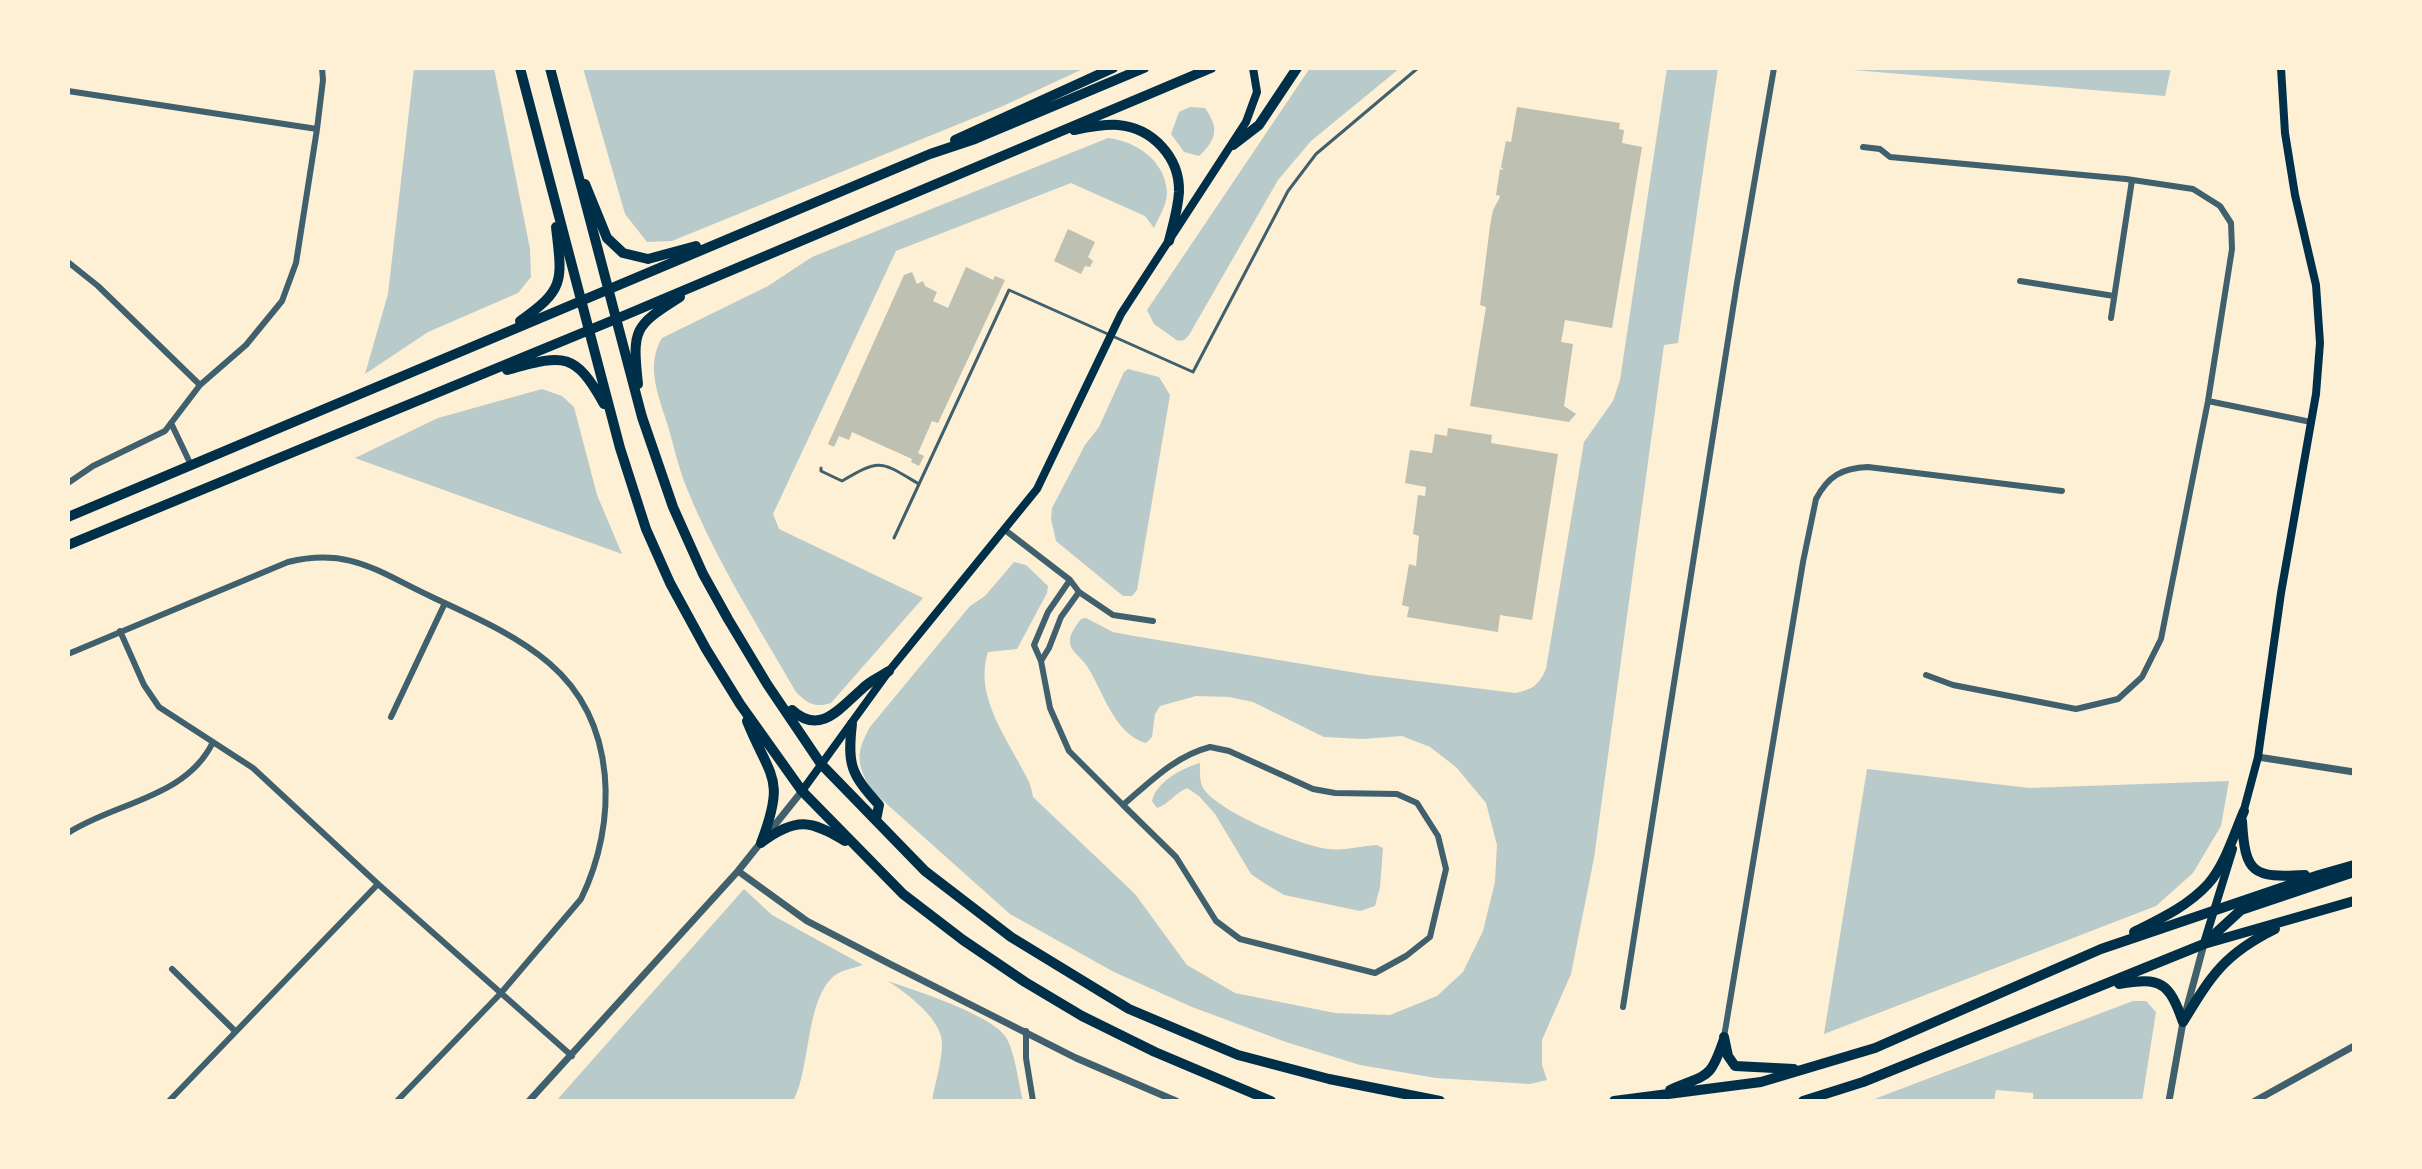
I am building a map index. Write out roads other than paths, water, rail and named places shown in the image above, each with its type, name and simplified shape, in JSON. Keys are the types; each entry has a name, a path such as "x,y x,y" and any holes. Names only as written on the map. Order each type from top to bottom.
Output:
{"highway":[{"path":"520,68 611,417 636,500 657,555 694,628 740,704 802,791 903,894 1025,982 1082,1016 1155,1052 1271,1101"},
{"path":"550,68 642,417 663,480 697,563 767,684 821,764 925,871 1011,937 1129,1009 1238,1055 1329,1079 1440,1101"},
{"path":"930,154 975,129 1113,68"},
{"path":"68,517 930,154 975,139 1144,68"},
{"path":"68,545 616,319 1211,68"},
{"path":"1233,145 1259,125 1297,68"},
{"path":"1057,132 1122,125 1143,132 1163,147 1175,168 1179,186 1169,241"},
{"path":"574,161 597,208 607,238 628,256 642,259 661,257 755,228"},
{"path":"499,336 543,304 557,285 560,266 553,193"},
{"path":"642,417 635,351 637,334 652,315 702,283"},
{"path":"467,381 547,359 566,361 587,374 611,417"},
{"path":"767,684 801,718 813,722 842,708 864,686 889,671"},
{"path":"740,704 772,772 774,783 774,809 761,843"},
{"path":"852,724 850,764 879,805 876,820"},
{"path":"2243,814 2245,855 2257,871 2276,877 2319,875"},
{"path":"1614,1101 1761,1082 1875,1048 2101,949 2176,911 2209,883 2243,814"},
{"path":"761,843 787,826 812,823 861,851"},
{"path":"2101,949 2354,865"},
{"path":"2204,944 2241,910 2354,872"},
{"path":"1803,1101 1863,1082 2204,944 2354,901"},
{"path":"2183,1022 2214,971 2229,957 2258,937 2300,916"},
{"path":"2101,986 2138,981 2160,983 2174,996 2183,1022"},
{"path":"1724,1037 1728,1056 1740,1068 1804,1069"},
{"path":"1658,1095 1709,1073 1715,1067 1724,1037"}],"main road":[{"path":"802,791 889,671 1005,530 1044,476 1121,314 1233,145 1256,98 1253,68"},
{"path":"2204,944 2258,757 2281,593 2311,422 2320,343 2316,285 2295,195 2285,133 2281,68"}],"street":[{"path":"68,483 93,466 165,431 200,385 246,345 282,301 296,263 317,129 322,68"},
{"path":"1623,1007 1732,312 1774,68"},
{"path":"68,91 317,129"},
{"path":"1863,147 1880,149 1890,157 2132,180 2193,189 2220,206 2231,223 2232,249 2208,401 2161,639 2142,677 2118,699 2076,709 1953,685 1926,675"},
{"path":"2111,318 2132,180"},
{"path":"68,262 98,286 200,385"},
{"path":"2020,281 2114,296"},
{"path":"2208,401 2311,422"},
{"path":"171,423 191,465"},
{"path":"1724,1037 1803,562 1816,499 1821,490 1838,472 1853,467 1868,467 2062,491"},
{"path":"1005,530 1070,580 1079,592 1113,615 1153,621"},
{"path":"68,654 288,562 312,557 338,557 445,603 513,638 551,665 581,700 604,762 607,804 601,847 581,899 501,993 397,1101"},
{"path":"1070,580 1048,612 1034,645 1041,661 1050,708 1069,751 1123,805 1176,857 1216,921 1240,939 1375,973 1406,956 1430,937 1446,869 1438,836 1417,803 1397,794 1335,793 1313,789 1229,751 1210,747 1192,751 1123,805"},
{"path":"1041,661 1061,617 1079,592"},
{"path":"391,717 445,603"},
{"path":"120,631 150,696 159,707 253,768 572,1056"},
{"path":"1038,635 1053,640"},
{"path":"68,833 93,819 173,786 197,767 213,742"},
{"path":"2258,757 2354,772"},
{"path":"529,1101 738,871 802,791"},
{"path":"738,871 807,921 1076,1058 1176,1101"},
{"path":"169,1101 378,884"},
{"path":"2169,1101 2183,1022 2204,944"},
{"path":"172,969 235,1031"},
{"path":"1026,1031 1026,1058 1033,1101"},
{"path":"2255,1101 2354,1046"}],"lane":[{"path":"894,538 1009,290 1193,372 1288,191 1301,172 1316,154 1418,68"},
{"path":"821,468 821,471 842,481 869,465 877,464 919,484"}]}
